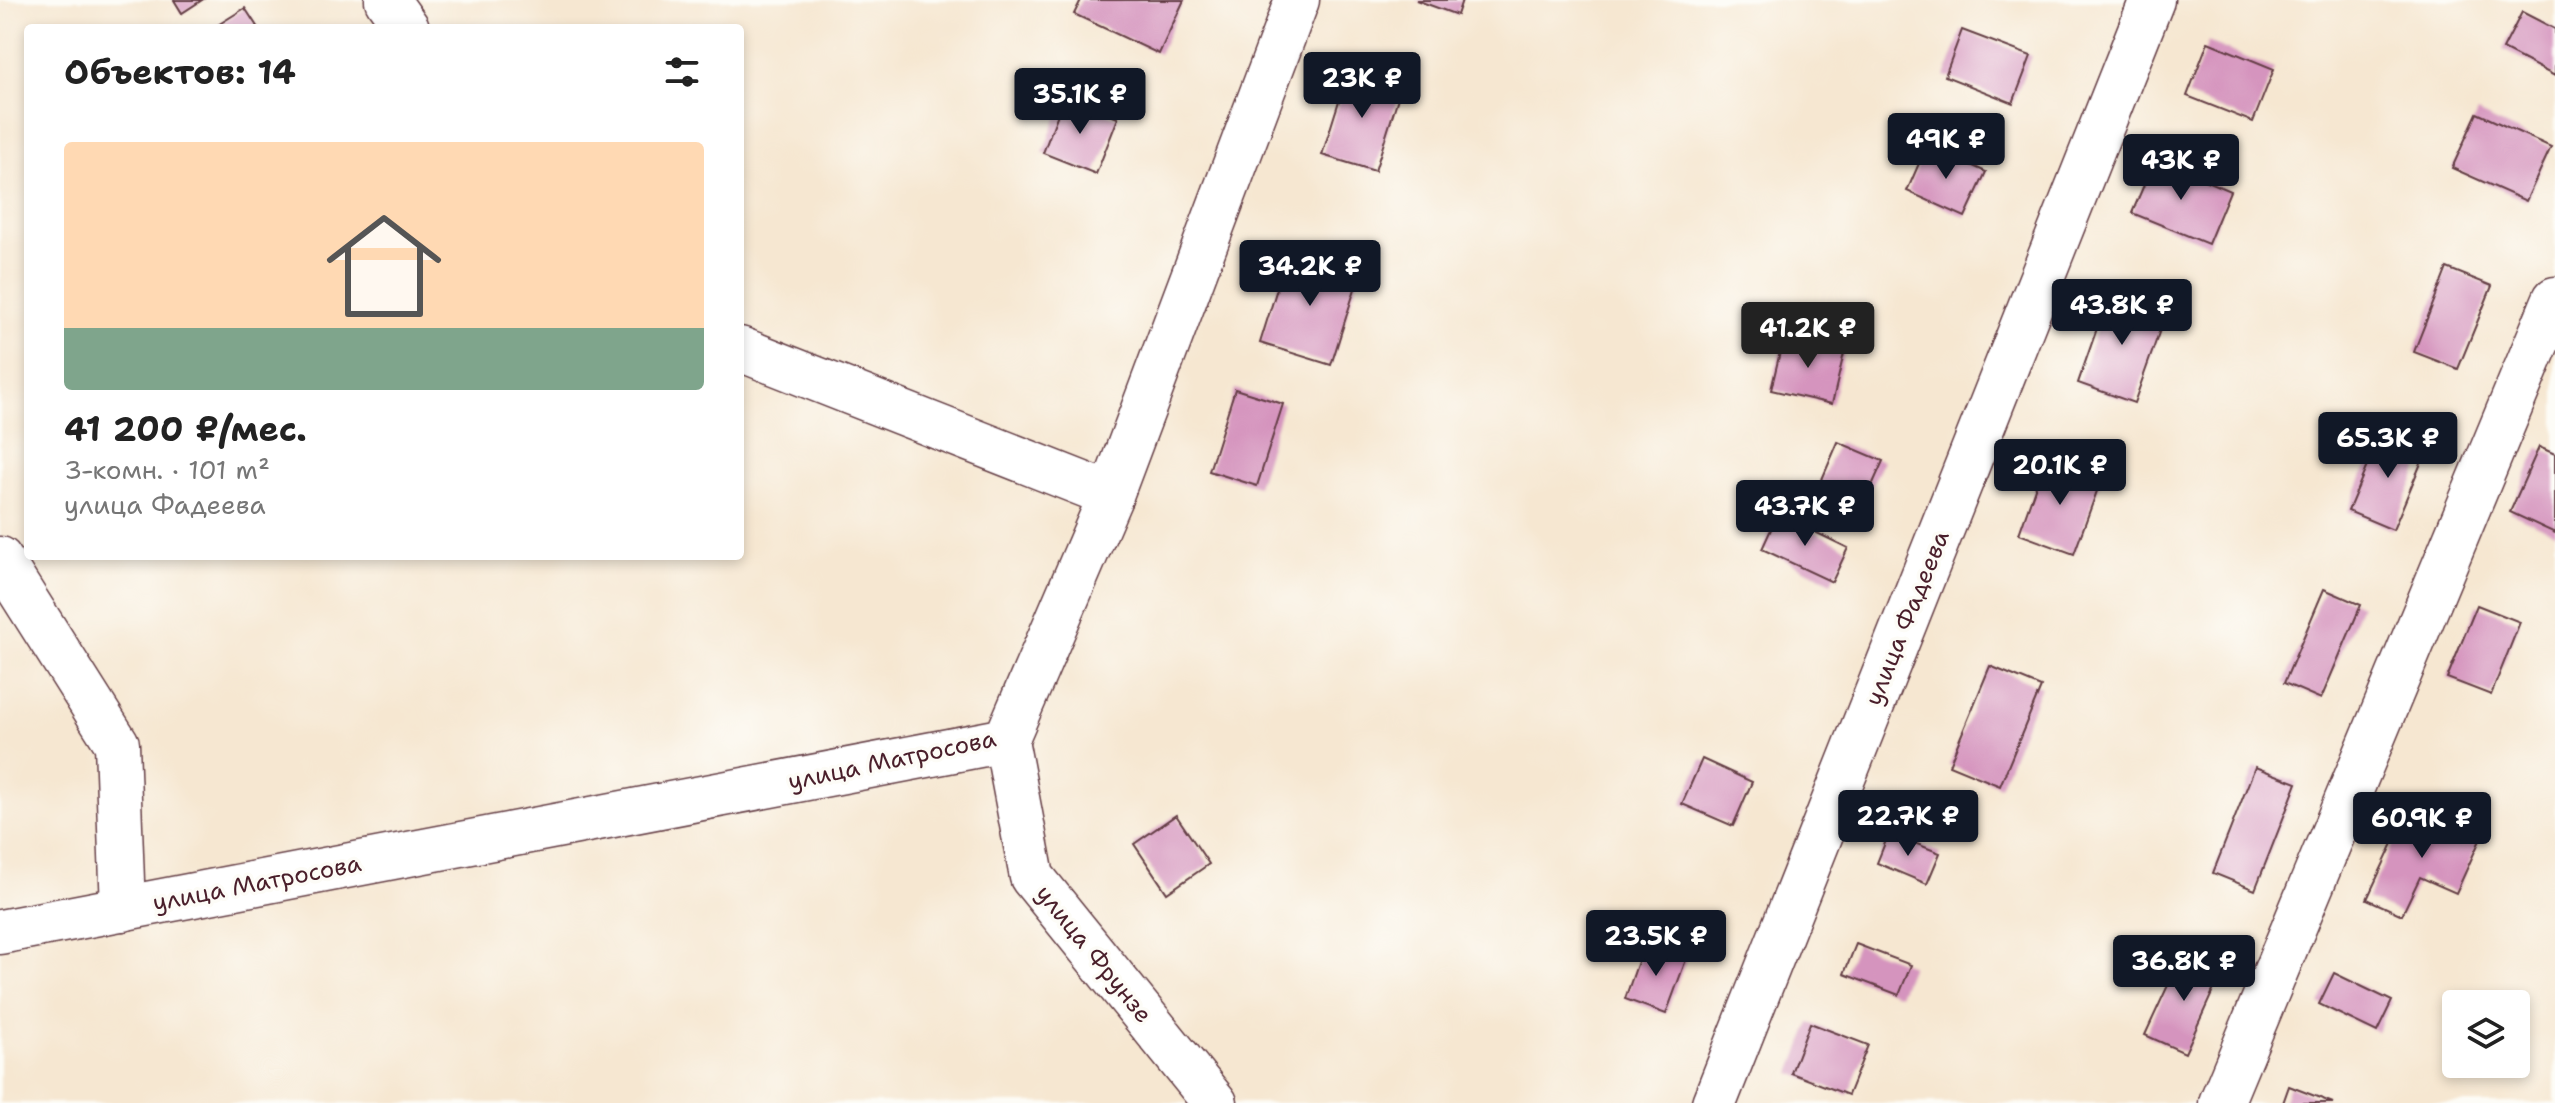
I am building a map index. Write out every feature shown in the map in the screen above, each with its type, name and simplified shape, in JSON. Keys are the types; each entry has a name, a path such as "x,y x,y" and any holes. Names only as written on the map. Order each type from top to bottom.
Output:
{"street":[{"path":"387,0 404,24"},
{"name":"улица Матросова","path":"0,932 1006,740 1111,495 1297,0"},
{"name":"улица Фадеева","path":"1714,1103 2152,0"},
{"path":"2221,1103 2555,299"},
{"path":"744,351 1111,495"},
{"path":"0,559 117,744 123,909"},
{"name":"улица Фрунзе","path":"1006,740 1032,877 1215,1103"}],"building":[{"path":"174,0 202,0 182,13"},
{"path":"1081,0 1184,0 1159,54 1074,14"},
{"path":"1416,0 1462,0 1457,15"},
{"path":"245,8 255,24 219,24"},
{"path":"2522,12 2555,29 2555,76 2503,49"},
{"path":"1962,30 2031,56 2013,103 1945,76"},
{"path":"2208,42 2274,69 2253,122 2187,96"},
{"path":"1349,69 1402,85 1375,171 1322,155"},
{"path":"1064,98 1118,118 1096,174 1043,153"},
{"path":"2477,113 2551,147 2526,201 2452,168"},
{"path":"1927,145 1986,172 1965,217 1907,191"},
{"path":"2155,159 2230,191 2208,244 2132,213"},
{"path":"1289,250 1360,273 1331,365 1260,343"},
{"path":"2447,268 2492,286 2458,369 2414,352"},
{"path":"2110,291 2167,310 2134,403 2078,383"},
{"path":"1784,335 1845,349 1832,404 1771,390"},
{"path":"1235,389 1283,404 1257,486 1209,471"},
{"path":"2382,430 2427,449 2393,530 2348,511"},
{"path":"1838,442 1883,461 1858,517 1814,498"},
{"path":"2539,447 2555,454 2555,533 2510,512"},
{"path":"2045,460 2101,480 2074,554 2019,534"},
{"path":"1778,514 1848,548 1832,582 1762,549"},
{"path":"2324,589 2361,605 2321,699 2284,683"},
{"path":"2477,605 2520,622 2491,695 2447,678"},
{"path":"1990,666 2041,687 2000,786 1949,765"},
{"path":"1702,759 1752,782 1733,826 1682,804"},
{"path":"2255,767 2297,783 2255,890 2213,873"},
{"path":"2410,807 2480,840 2456,893 2420,877 2402,915 2367,899"},
{"path":"1176,815 1209,864 1167,893 1134,844"},
{"path":"1889,833 1940,853 1927,884 1877,863"},
{"path":"1645,942 1687,957 1666,1014 1625,999"},
{"path":"1856,944 1911,965 1899,995 1844,974"},
{"path":"2183,953 2222,971 2185,1053 2145,1035"},
{"path":"2334,973 2392,1001 2377,1032 2319,1004"},
{"path":"1810,1023 1868,1045 1848,1095 1791,1073"},
{"path":"2289,1086 2333,1103 2283,1103"}]}
